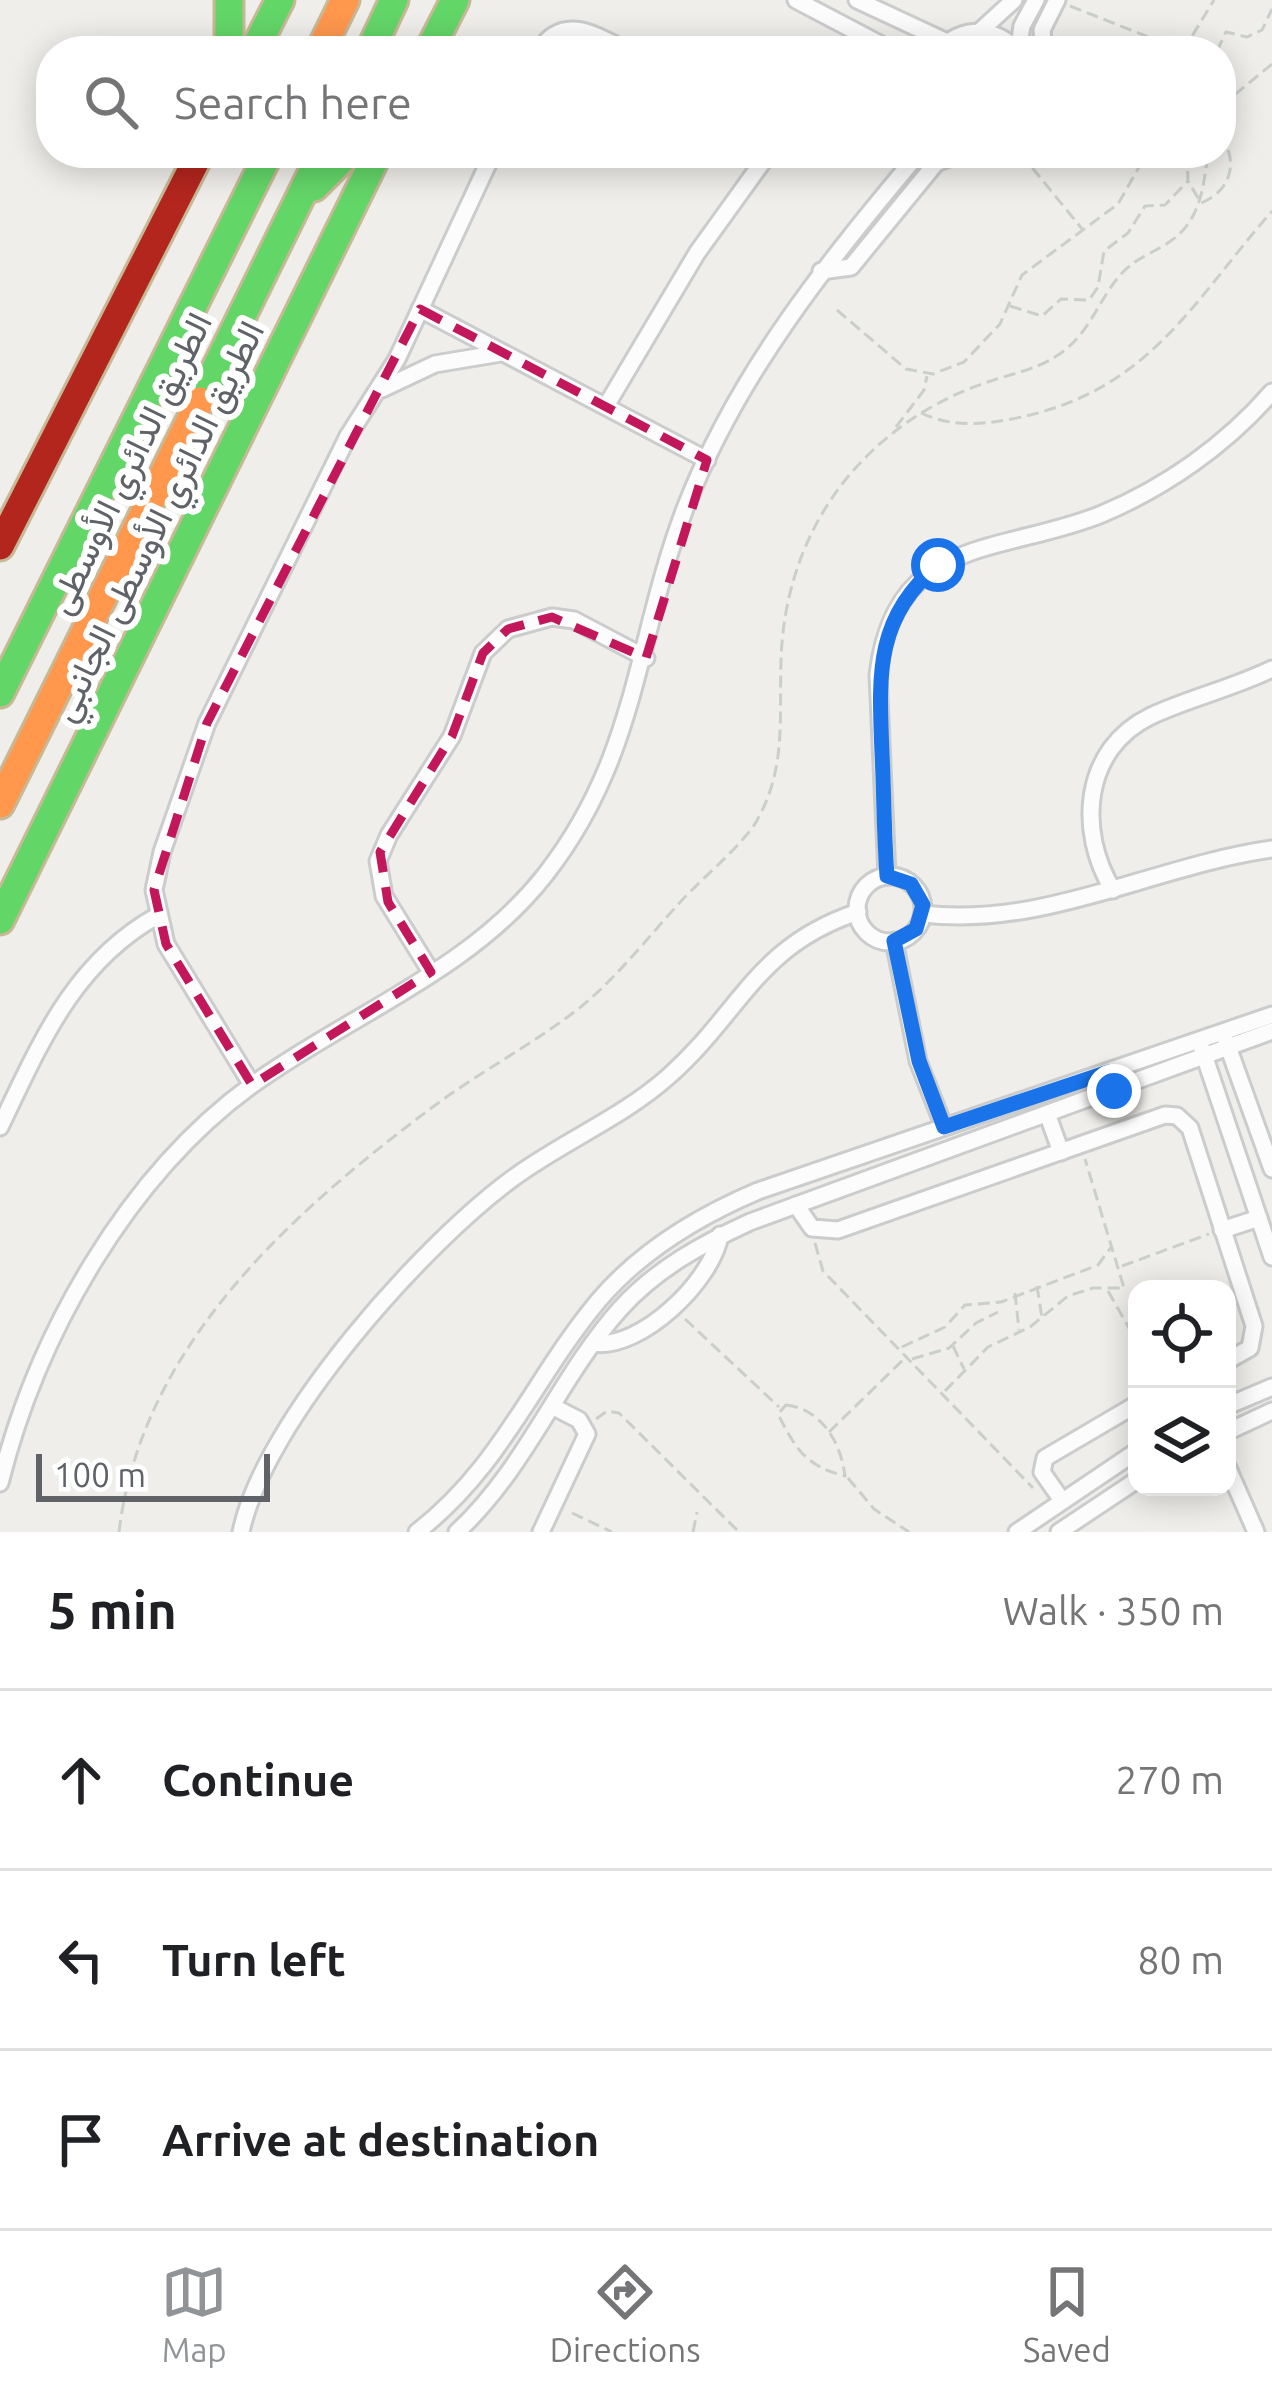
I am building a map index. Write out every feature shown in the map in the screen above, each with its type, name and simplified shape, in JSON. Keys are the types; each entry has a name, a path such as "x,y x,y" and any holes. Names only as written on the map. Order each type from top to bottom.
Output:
{"highway":[{"path":"229,0 229,36"},
{"path":"262,36 280,0"},
{"path":"327,36 345,0"},
{"path":"377,36 394,0"},
{"path":"437,36 455,0"},
{"path":"0,546 192,168"},
{"name":"الطريق الدائري الأوسطى","path":"0,693 262,168"},
{"name":"الطريق الدائري الأوسطى","path":"0,804 315,168"},
{"path":"297,205 333,168"},
{"name":"الطريق الدائري الأوسطى الجانبي","path":"0,920 371,168"}],"street":[{"path":"796,0 864,36"},
{"path":"856,0 923,36"},
{"path":"968,36 1014,0"},
{"path":"1020,36 1036,0"},
{"path":"1043,36 1057,0"},
{"path":"554,36 572,28 599,36"},
{"path":"979,32 997,36"},
{"path":"252,1085 174,959 157,916 154,890 162,852 207,722 348,436 379,390 421,309 486,168"},
{"path":"606,406 697,253 758,168"},
{"path":"0,1483 40,1366 102,1253 171,1162 252,1085 431,972 509,916 567,845 614,757 646,658 674,543 707,460 770,343 821,271 907,168"},
{"path":"821,271 851,267 932,168"},
{"path":"421,309 707,460"},
{"path":"379,390 435,364 505,353"},
{"path":"887,876 878,675 889,625 901,602 918,581 960,552 1074,524 1162,483 1216,446 1272,392"},
{"path":"431,972 384,896 378,861 388,835 446,749 483,653 508,629 552,617 574,620 646,658"},
{"path":"1114,890 1091,845 1088,820 1090,795 1111,750 1149,717 1272,669"},
{"path":"923,914 1003,915 1272,849"},
{"path":"887,876 904,879 917,890 923,914 910,935 894,941 869,934 858,912 865,888 887,876"},
{"path":"241,1532 253,1490 313,1395 384,1302 461,1219 519,1174 665,1079 710,1035 761,968 797,937 858,912"},
{"path":"0,1127 73,989 112,946 157,916"},
{"path":"894,941 914,1044 944,1127"},
{"path":"1226,1040 1272,1016"},
{"path":"417,1532 495,1456 599,1300 661,1244 758,1191 1108,1072 1272,1031"},
{"path":"1226,1040 1272,1169"},
{"path":"457,1532 507,1479 593,1343 648,1282 720,1235 1114,1091 1202,1048"},
{"path":"1202,1048 1272,1257"},
{"path":"1108,1072 1114,1091"},
{"path":"796,1205 806,1222 820,1231 838,1229 1165,1115 1183,1118 1255,1334 1250,1348 1236,1356"},
{"path":"1048,1116 1061,1152"},
{"path":"1222,1230 1259,1218"},
{"path":"593,1343 635,1339 710,1264 720,1235"},
{"path":"1236,1402 1272,1387"},
{"path":"541,1532 585,1444 586,1429 552,1406"},
{"path":"1056,1503 1044,1476 1045,1458 1128,1408"},
{"path":"1236,1428 1272,1411"},
{"path":"1017,1532 1128,1457"},
{"path":"1059,1532 1128,1486"},
{"path":"1236,1492 1249,1530"}],"path":[{"path":"1070,0 1068,5 1137,36"},
{"path":"1192,36 1214,0"},
{"path":"1222,36 1226,32 1246,37 1262,30 1272,9"},
{"path":"1236,94 1272,64"},
{"path":"1033,168 1086,232"},
{"path":"837,310 906,369 927,374 949,370 978,351 1032,264 1086,232 1118,204 1138,168"},
{"path":"1188,168 1188,181 1201,203"},
{"path":"119,1532 125,1492 149,1423 192,1340 248,1267 299,1213 399,1133 580,1007 753,827 779,770 783,627 805,546 846,478 921,413 979,385 1043,364 1079,339 1124,271 1175,238 1201,203 1206,168"},
{"path":"1201,203 1215,197 1229,178 1229,168"},
{"path":"1009,306 1045,316 1057,301 1084,302 1095,293 1104,251 1128,233 1141,209 1165,206 1188,181"},
{"path":"921,413 980,424 1044,410 1094,391 1182,325 1272,211"},
{"path":"1095,293 1103,305"},
{"path":"896,431 898,418 924,390 927,374"},
{"path":"944,1392 994,1342 1042,1319 1068,1296 1124,1288 1081,1145"},
{"path":"1119,1267 1222,1230"},
{"path":"820,1231 814,1256 823,1271 1056,1503"},
{"path":"900,1347 945,1327 964,1305 996,1303 1098,1265 1112,1244"},
{"path":"1037,1286 1042,1319"},
{"path":"1106,1288 1128,1326"},
{"path":"1015,1293 1019,1332"},
{"path":"671,1305 779,1408 801,1457 816,1468 845,1476 874,1509 909,1532"},
{"path":"829,1432 910,1357 953,1346 976,1323 998,1312"},
{"path":"953,1346 964,1370"},
{"path":"779,1408 806,1408 842,1454 845,1476"},
{"path":"586,1429 607,1411 619,1413 739,1532"},
{"path":"693,1532 698,1512"},
{"path":"572,1513 612,1532"}],"highlighted area":[{"path":"420,309 707,460 646,658 552,617 508,629 483,653 452,736 380,852 388,902 431,972 252,1085 166,944 154,890 207,723"}],"traffic: fast":[{"path":"229,0 229,36"},
{"path":"262,36 280,0"},
{"path":"377,36 394,0"},
{"path":"437,36 455,0"},
{"path":"0,693 262,168"},
{"path":"200,401 315,168"},
{"path":"314,187 333,168"},
{"path":"0,920 371,168"}],"traffic: slow":[{"path":"327,36 345,0"},
{"path":"0,804 200,401"}],"traffic: jam":[{"path":"0,546 192,168"}],"route":[{"path":"938,565 901,602 881,650 878,675 887,876 911,884 923,905 916,929 894,941 909,1027 930,1094 944,1127 1108,1072 1114,1091"}]}
